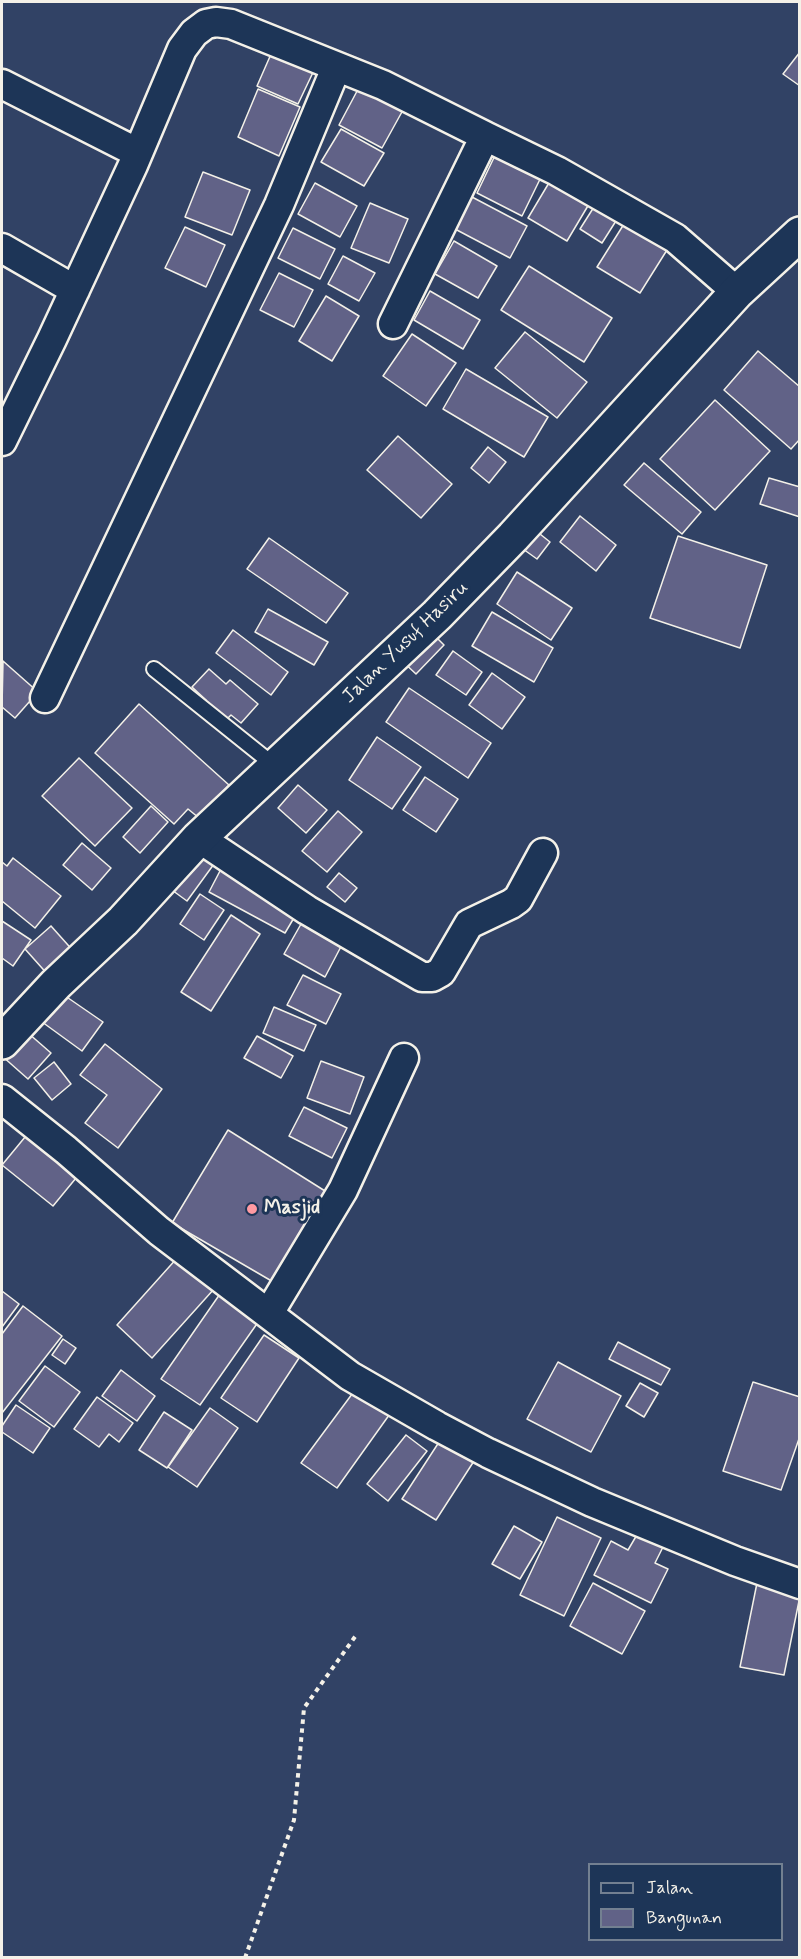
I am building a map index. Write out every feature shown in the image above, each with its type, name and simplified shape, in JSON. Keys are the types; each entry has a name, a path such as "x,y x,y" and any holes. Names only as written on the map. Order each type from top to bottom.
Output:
{"main road":[{"name":"Jalan Yusuf Hasiru","path":"2,1042 56,984 123,921 199,838 429,623 498,552 737,292 800,234"}],"street":[{"path":"2,441 138,153 182,49 194,33 206,24 216,22 231,24 383,85 557,171 675,238 737,292"},
{"path":"45,698 279,205 336,68"},
{"path":"2,84 138,153"},
{"path":"393,324 485,136"},
{"path":"2,248 75,290"},
{"path":"199,838 307,910 422,977 432,977 441,972 469,924 518,899 543,853"},
{"path":"269,1313 343,1190 404,1058"},
{"path":"2,1099 66,1150 159,1231 350,1376 488,1453 592,1502 735,1561 800,1584"}],"lane":[{"path":"154,669 275,766"}],"path":[{"path":"245,1958 294,1820 303,1708 357,1634"}],"building":[{"path":"275,45 317,64 298,104 257,86"},
{"path":"800,52 800,86 783,74"},
{"path":"364,78 408,101 382,148 339,125"},
{"path":"258,89 300,107 279,156 238,137"},
{"path":"341,129 384,153 364,186 321,162"},
{"path":"500,145 546,167 522,216 477,193"},
{"path":"556,171 595,194 567,241 528,218"},
{"path":"203,172 250,190 232,235 185,217"},
{"path":"315,183 357,206 340,237 298,214"},
{"path":"472,197 527,226 510,258 455,229"},
{"path":"599,199 621,213 602,243 580,229"},
{"path":"370,203 408,219 389,263 351,248"},
{"path":"629,216 672,242 640,293 597,267"},
{"path":"185,227 225,245 206,287 165,268"},
{"path":"293,228 335,249 320,279 278,258"},
{"path":"454,241 497,266 478,298 435,274"},
{"path":"343,256 375,273 359,301 328,284"},
{"path":"529,266 612,318 584,362 501,310"},
{"path":"279,273 313,290 294,327 260,310"},
{"path":"430,291 480,320 463,349 414,320"},
{"path":"326,296 359,316 332,361 299,341"},
{"path":"525,332 587,382 557,418 495,368"},
{"path":"412,334 456,363 426,406 383,376"},
{"path":"758,351 800,387 800,439 791,449 724,390"},
{"path":"466,369 548,417 524,457 443,409"},
{"path":"715,400 770,451 715,510 660,459"},
{"path":"398,436 452,484 421,518 367,470"},
{"path":"488,447 506,462 489,483 471,468"},
{"path":"644,463 701,512 682,534 624,485"},
{"path":"769,478 800,487 800,517 760,504"},
{"path":"580,516 616,545 596,571 560,542"},
{"path":"530,526 550,542 537,559 516,544"},
{"path":"678,536 767,565 740,648 650,618"},
{"path":"269,538 348,593 326,623 247,569"},
{"path":"517,572 572,608 551,640 497,604"},
{"path":"268,609 328,642 314,665 255,632"},
{"path":"492,612 553,648 534,682 472,646"},
{"path":"428,629 444,645 416,674 400,659"},
{"path":"233,630 288,672 271,695 216,653"},
{"path":"453,651 482,672 466,695 436,675"},
{"path":"3,661 38,692 15,718 2,707"},
{"path":"209,669 226,684 230,680 258,704 241,723 231,715 225,721 204,703 206,700 192,687"},
{"path":"492,673 525,697 502,729 469,705"},
{"path":"409,688 491,743 468,778 386,722"},
{"path":"139,704 229,785 199,818 188,809 174,824 95,753"},
{"path":"377,737 421,767 392,809 349,780"},
{"path":"79,758 132,808 95,846 42,796"},
{"path":"425,777 458,799 436,832 403,810"},
{"path":"298,785 327,810 306,833 278,808"},
{"path":"151,806 168,822 140,853 123,837"},
{"path":"338,811 362,832 327,872 302,851"},
{"path":"82,843 111,868 92,890 63,865"},
{"path":"193,848 214,864 187,901 165,885"},
{"path":"13,858 61,896 35,928 2,901 2,862 7,866"},
{"path":"221,869 298,911 285,933 209,892"},
{"path":"339,873 357,888 345,902 327,887"},
{"path":"200,894 224,910 204,940 180,924"},
{"path":"231,915 260,934 211,1011 181,992"},
{"path":"305,917 345,939 325,977 284,954"},
{"path":"2,921 31,940 13,966 2,958"},
{"path":"51,926 76,954 50,977 25,949"},
{"path":"303,975 341,994 326,1024 287,1005"},
{"path":"58,991 103,1022 82,1051 38,1019"},
{"path":"274,1007 316,1025 304,1051 263,1033"},
{"path":"20,1026 51,1053 28,1079 2,1056"},
{"path":"257,1036 293,1056 281,1078 244,1058"},
{"path":"105,1044 162,1089 118,1148 85,1123 107,1095 80,1075"},
{"path":"321,1061 364,1077 350,1114 307,1098"},
{"path":"54,1062 71,1084 52,1100 34,1078"},
{"path":"304,1107 347,1128 332,1158 289,1136"},
{"name":"Masjid","path":"228,1130 333,1196 275,1283 172,1223"},
{"path":"30,1131 81,1172 53,1206 2,1165"},
{"path":"178,1257 214,1289 152,1358 117,1325"},
{"path":"2,1291 19,1304 2,1327"},
{"path":"222,1291 261,1318 200,1405 161,1379"},
{"path":"23,1306 62,1336 2,1413 2,1334"},
{"path":"264,1335 299,1358 257,1422 221,1398"},
{"path":"63,1339 76,1348 65,1364 52,1355"},
{"path":"618,1342 670,1369 661,1385 609,1359"},
{"path":"558,1362 621,1396 591,1452 527,1419"},
{"path":"45,1366 80,1392 54,1427 19,1401"},
{"path":"121,1370 155,1396 137,1421 102,1396"},
{"path":"753,1382 800,1397 800,1436 781,1490 723,1471"},
{"path":"640,1383 658,1393 644,1417 626,1406"},
{"path":"358,1386 392,1411 337,1488 301,1463"},
{"path":"97,1397 133,1423 119,1442 109,1434 99,1447 74,1429"},
{"path":"16,1405 50,1428 33,1453 2,1432 2,1426"},
{"path":"210,1408 238,1428 197,1487 168,1467"},
{"path":"164,1412 192,1430 167,1468 139,1450"},
{"path":"406,1435 427,1451 388,1501 367,1484"},
{"path":"441,1439 474,1461 436,1520 402,1499"},
{"path":"557,1517 601,1538 564,1616 520,1595"},
{"path":"514,1526 542,1542 520,1579 492,1564"},
{"path":"638,1533 663,1547 655,1563 668,1569 651,1603 594,1575 611,1541 628,1550"},
{"path":"593,1583 645,1611 622,1654 570,1626"},
{"path":"757,1583 800,1596 784,1675 740,1667"}],"place":[{"name":"Masjid","path":"252,1209"}]}
